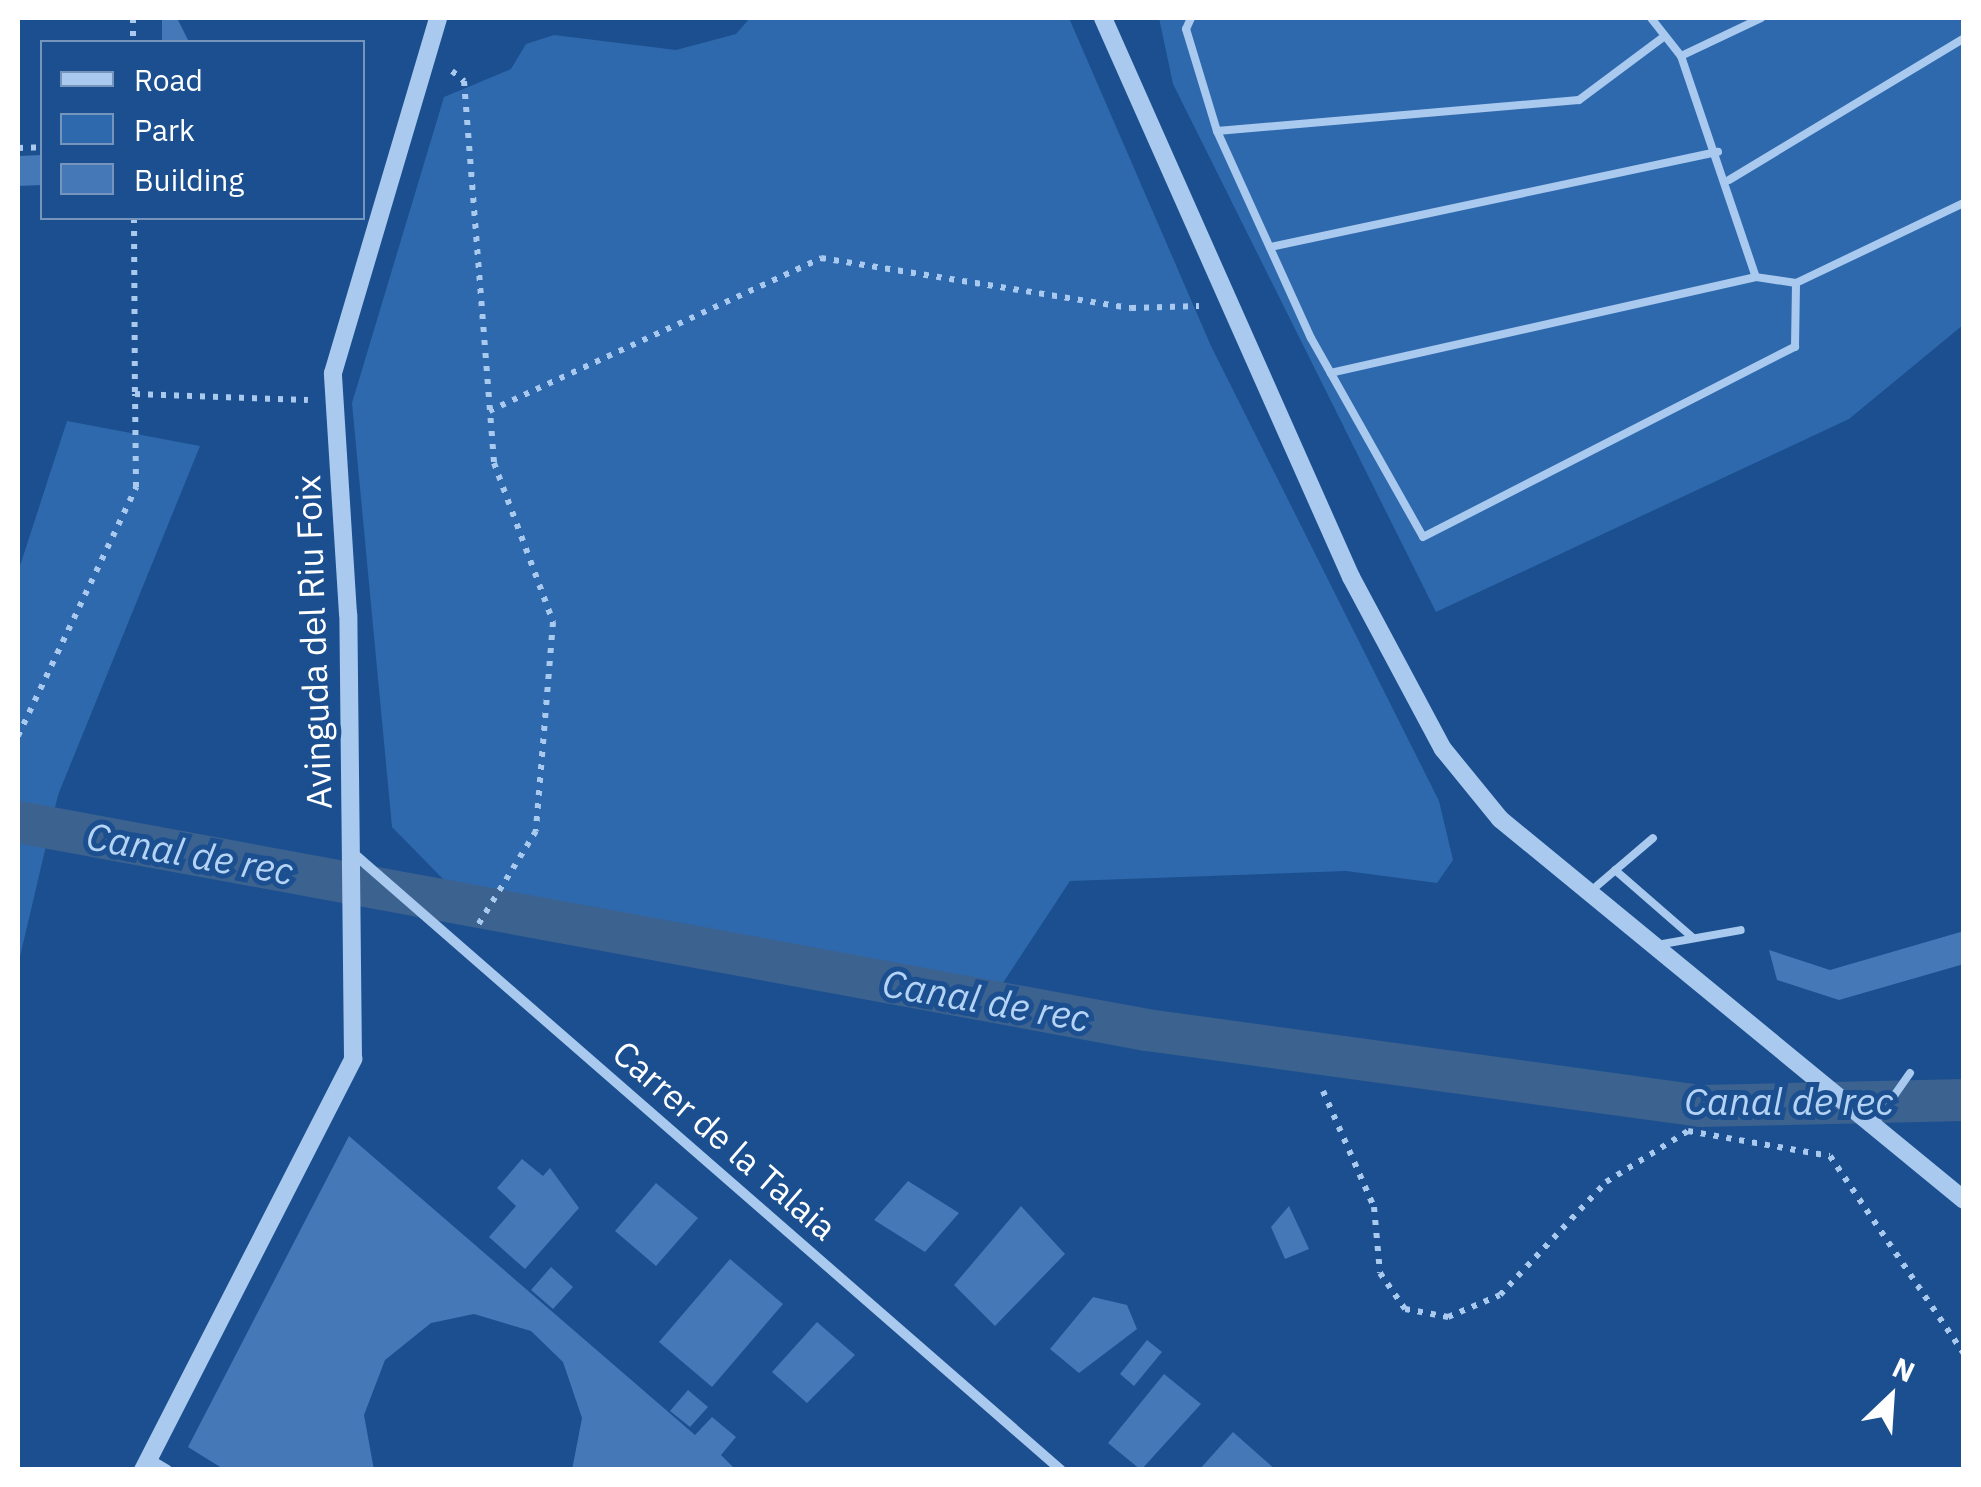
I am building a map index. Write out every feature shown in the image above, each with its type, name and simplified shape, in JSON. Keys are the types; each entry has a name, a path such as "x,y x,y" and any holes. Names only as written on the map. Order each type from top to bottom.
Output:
{"street":[{"name":"Avinguda del Riu Foix","path":"146,1464 352,1058 354,853 333,373 438,18"},
{"path":"1102,18 1368,612 1443,749 1500,819 1649,946 1964,1200"},
{"name":"Carrer de la Talaia","path":"354,853 1061,1470"},
{"path":"146,1464 166,1470"}],"lane":[{"path":"1191,18 1186,29 1217,131 1331,374 1423,537 1795,347 1796,283"},
{"path":"1652,18 1681,56 1728,180 1756,277"},
{"path":"1681,56 1761,18"},
{"path":"1217,131 1578,100 1665,36"},
{"path":"1728,180 1964,38"},
{"path":"1270,247 1718,152"},
{"path":"1331,374 1756,277 1796,283 1964,202"},
{"path":"1588,894 1653,838"},
{"path":"1616,870 1692,937"},
{"path":"1649,946 1741,930"},
{"path":"1872,1127 1910,1074"}],"path":[{"path":"428,52 464,81 494,463 553,622 536,831 465,950"},
{"path":"18,736 136,486 134,220"},
{"path":"489,411 821,258 1131,308 1230,305"},
{"path":"135,394 334,401"},
{"path":"1323,1090 1374,1207 1380,1273 1405,1310 1448,1317 1500,1295 1606,1182 1688,1132 1830,1156 1964,1354"}],"green space":[{"path":"750,18 1069,18 1211,346 1439,801 1453,860 1437,883 1346,871 1070,881 991,1001 491,928 392,827 352,403 444,97 511,69 526,44 554,35 676,50 736,34"},
{"path":"1159,18 1963,18 1963,325 1849,419 1436,612 1173,84"},
{"path":"67,421 200,446 58,795 18,965 18,572"}],"building":[{"path":"162,18 177,18 188,40 162,40"},
{"path":"40,155 40,185 18,186 18,156"},
{"path":"1964,931 1964,964 1839,1000 1777,980 1769,950 1830,970"},
{"path":"349,1136 695,1435 712,1417 736,1437 721,1455 736,1470 572,1470 582,1418 563,1362 531,1331 474,1314 431,1323 385,1360 364,1415 374,1470 225,1470 188,1447"},
{"path":"522,1159 543,1176 550,1168 579,1208 525,1269 489,1237 516,1206 497,1188"},
{"path":"908,1181 959,1213 925,1252 874,1220"},
{"path":"656,1183 698,1218 656,1266 615,1231"},
{"path":"1021,1206 1065,1254 995,1326 954,1285"},
{"path":"1289,1206 1309,1249 1285,1259 1271,1227"},
{"path":"730,1259 783,1304 712,1387 659,1342"},
{"path":"551,1267 573,1287 553,1309 531,1290"},
{"path":"1093,1297 1127,1305 1137,1329 1079,1373 1050,1349"},
{"path":"817,1322 855,1355 807,1403 772,1372"},
{"path":"1147,1340 1162,1352 1134,1386 1120,1374"},
{"path":"1164,1374 1201,1404 1141,1470 1108,1443"},
{"path":"688,1390 708,1407 690,1427 670,1411"},
{"path":"1233,1432 1276,1470 1199,1470"}],"waterway":[{"name":"Canal de rec","path":"18,822 1147,1030 1701,1106 1964,1100"}]}
